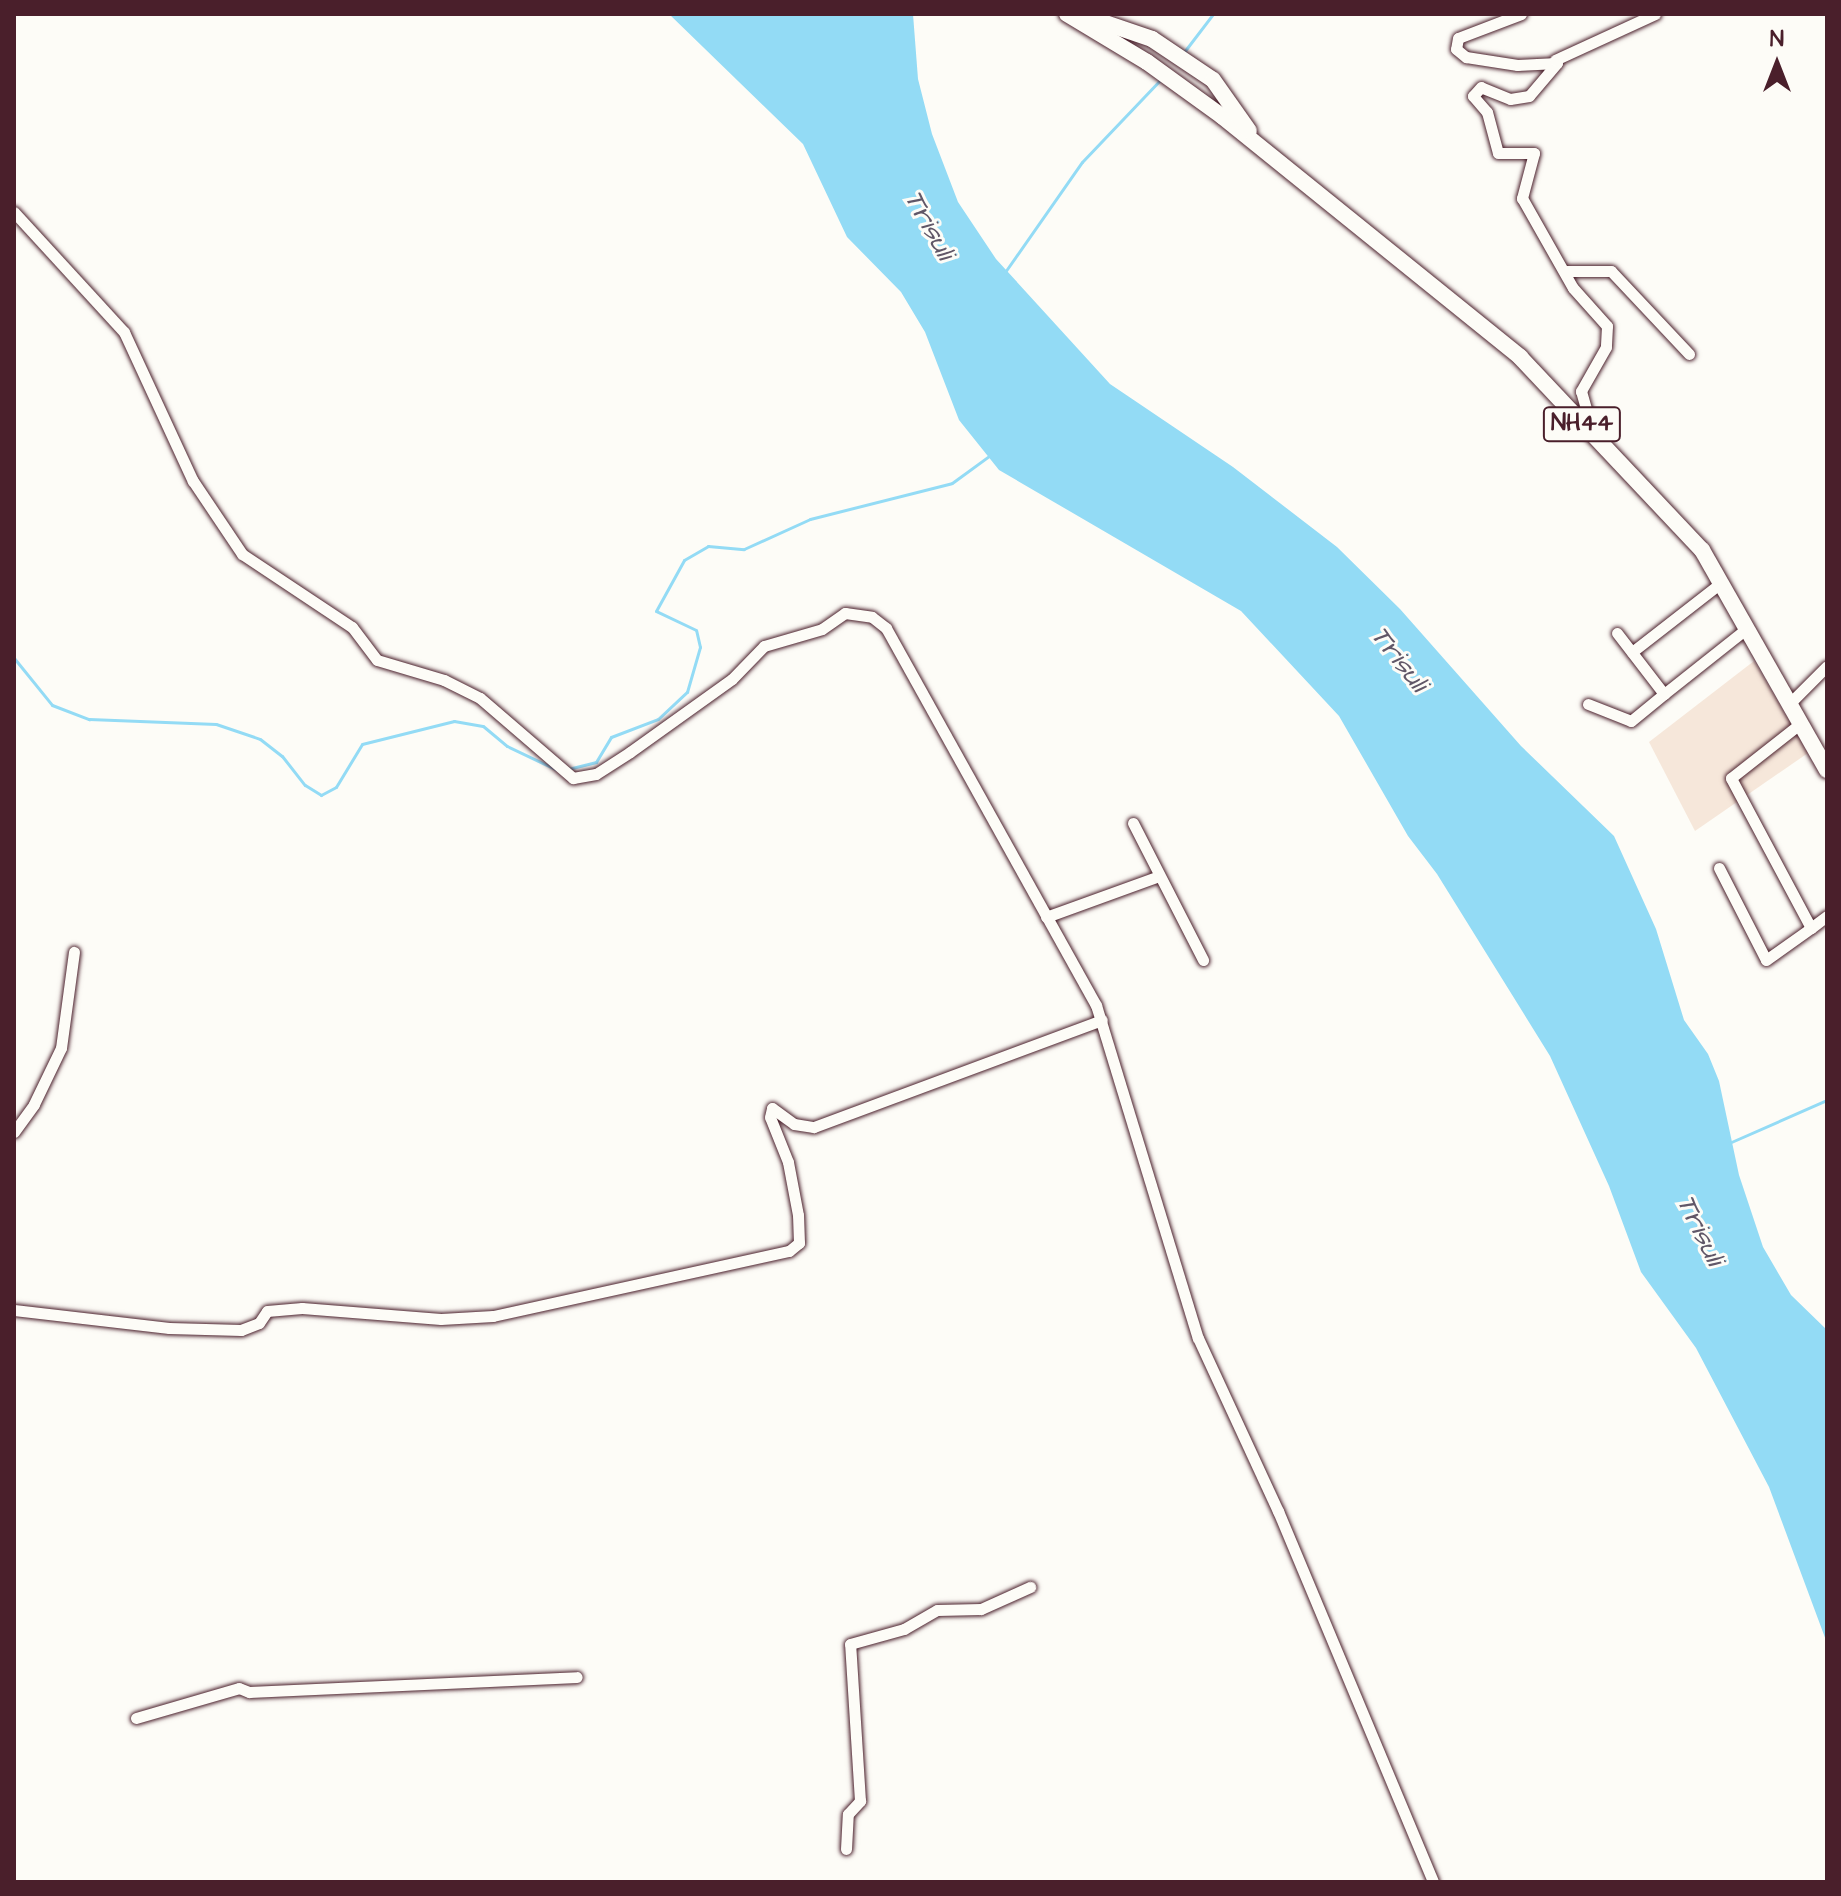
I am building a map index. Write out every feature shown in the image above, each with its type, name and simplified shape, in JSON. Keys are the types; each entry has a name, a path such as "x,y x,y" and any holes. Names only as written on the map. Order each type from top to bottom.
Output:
{"highway":[{"name":"NH44","path":"1067,14 1147,62 1195,96 1472,315 1520,357 1582,425 1676,519 1722,582 1827,770"},
{"name":"NH44","path":"1079,14 1161,44 1213,80 1258,146"}],"street":[{"path":"1521,14 1458,38 1456,49 1466,57 1517,65 1555,60 1655,14"},
{"path":"1555,60 1557,69 1529,96 1510,99 1481,87 1473,96 1487,112 1498,153 1534,153 1522,198 1573,288 1603,317 1608,335 1581,391 1587,412 1582,425"},
{"path":"14,212 124,332 193,481 225,533 242,554 352,627 377,660 444,680 480,698 539,745 559,771 585,778 630,752 732,679 764,646 822,629 845,613 872,617 886,628 942,723 1102,1020 1130,1126 1198,1338 1273,1499 1433,1882"},
{"path":"1566,271 1611,271 1689,354"},
{"path":"1632,652 1722,582"},
{"path":"1588,704 1631,721 1746,629"},
{"path":"1617,633 1664,694"},
{"path":"1790,703 1827,666"},
{"path":"1801,723 1731,778 1811,928"},
{"path":"1133,823 1203,960"},
{"path":"1719,868 1766,960 1827,916"},
{"path":"1046,917 1159,876"},
{"path":"14,1132 34,1104 61,1048 74,952"},
{"path":"14,1310 169,1328 241,1330 259,1323 267,1311 302,1308 441,1319 493,1316 789,1251 799,1243 798,1215 788,1162 770,1117 772,1108 794,1124 814,1127 1102,1020"},
{"path":"846,1849 848,1814 860,1801 850,1644 904,1629 937,1610 981,1609 1030,1587"},
{"path":"136,1718 239,1688 262,1692 577,1677"}],"shaded area":[{"path":"1754,661 1808,753 1695,831 1649,742"}],"water":[{"name":"Trisuli","path":"669,14 913,14 918,79 932,134 958,202 996,259 1110,384 1233,467 1337,547 1400,609 1521,746 1614,836 1656,929 1684,1020 1708,1054 1719,1081 1739,1175 1763,1247 1791,1295 1827,1330 1827,1643 1769,1487 1696,1348 1641,1272 1609,1186 1550,1056 1437,874 1408,836 1339,716 1241,611 999,470 959,420 925,332 901,292 847,237 803,144"}],"waterway":[{"path":"1184,52 1213,14"},
{"path":"1005,272 1082,162 1161,79"},
{"path":"568,769 596,762 611,737 658,719 687,692 700,647 696,630 656,611 684,560 708,546 744,549 810,519 952,483 989,456"},
{"path":"14,658 52,705 89,719 216,724 260,739 282,756 305,785 321,795 336,787 362,744 454,721 483,726 507,746 557,770"},
{"path":"1729,1143 1827,1100"}]}
